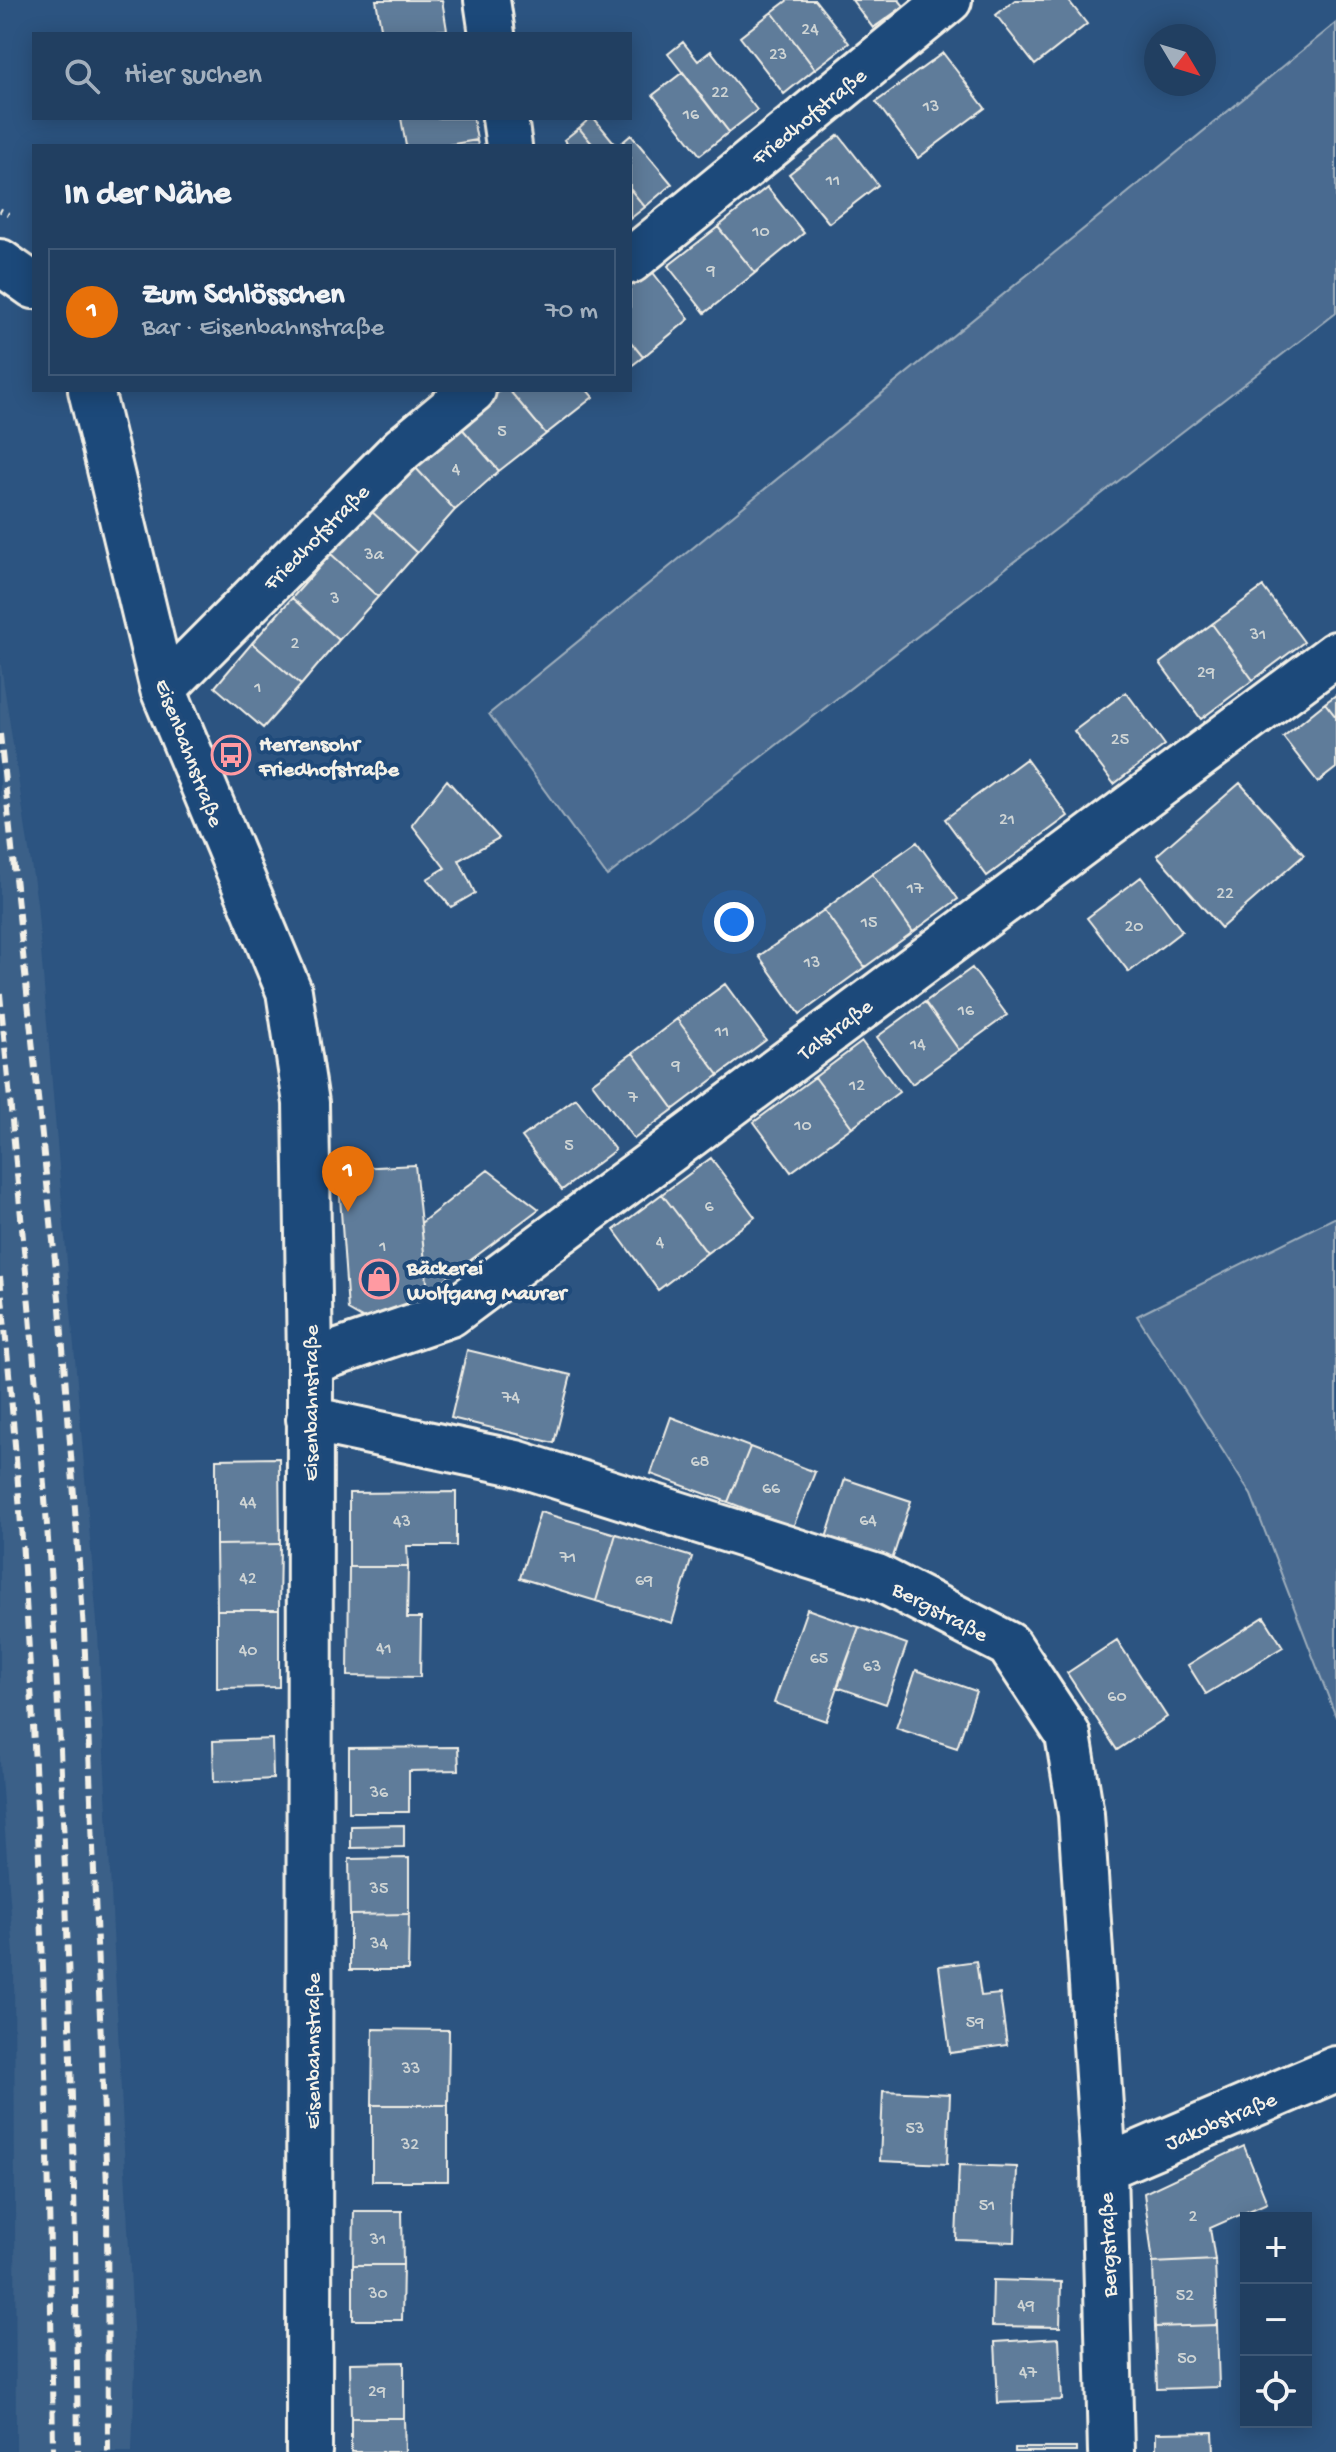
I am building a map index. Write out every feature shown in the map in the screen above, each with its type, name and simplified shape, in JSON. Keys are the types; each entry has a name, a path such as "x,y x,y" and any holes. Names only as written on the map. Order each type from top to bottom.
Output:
{"street":[{"path":"487,0 492,32"},
{"name":"Friedhofstraße","path":"632,259 949,0"},
{"path":"505,120 509,144"},
{"path":"0,262 32,285"},
{"name":"Eisenbahnstraße","path":"91,392 163,689 289,991 306,1103 310,1362 309,2452"},
{"name":"Friedhofstraße","path":"163,689 402,449 471,392"},
{"name":"Talstraße","path":"310,1362 450,1314 1336,654"},
{"name":"Bergstraße","path":"309,1419 516,1463 877,1577 1009,1645 1068,1735 1081,1814 1104,2168 1111,2452"},
{"name":"Jakobstraße","path":"1104,2168 1336,2069"}],"shaded area":[{"path":"1336,23 1336,313 607,876 489,714"},
{"path":"0,659 37,903 98,1634 135,2367 132,2452 16,2452 14,1954 0,1763"},
{"path":"1336,1217 1336,1717 1251,1495 1137,1316"}],"building":[{"path":"376,0 442,0 447,30 382,32"},
{"path":"788,0 815,0 849,43 815,69 772,12"},
{"path":"852,0 899,0 904,6 873,28"},
{"path":"1015,0 1068,0 1087,24 1035,65 996,15"},
{"path":"772,12 815,69 784,94 740,37"},
{"path":"683,42 698,61 711,51 757,110 729,132 668,54"},
{"path":"943,53 985,108 918,158 876,102"},
{"path":"683,72 729,132 700,155 653,95"},
{"path":"401,120 473,120 477,140 454,144 406,144"},
{"path":"588,120 596,120 615,144 592,144 579,128"},
{"path":"579,128 592,144 567,144 564,140"},
{"path":"631,135 672,184 645,207 632,191 632,144 620,144"},
{"path":"839,135 878,185 829,223 789,174"},
{"path":"477,140 478,144 454,144"},
{"path":"767,187 804,233 755,273 718,227"},
{"path":"632,191 645,207 632,217"},
{"path":"718,227 755,273 705,313 668,266"},
{"path":"651,270 689,319 643,357 632,343 632,285"},
{"path":"632,343 643,357 632,365"},
{"path":"499,392 511,392 546,434 499,471 459,425"},
{"path":"511,392 589,392 593,397 546,434"},
{"path":"459,425 499,471 455,510 413,465"},
{"path":"413,465 455,510 417,553 370,510"},
{"path":"370,510 417,553 378,597 331,554"},
{"path":"331,554 378,597 339,640 292,598"},
{"path":"1263,587 1304,642 1253,680 1212,624"},
{"path":"292,598 339,640 301,685 252,643"},
{"path":"1212,624 1253,680 1201,719 1160,663"},
{"path":"252,643 301,685 263,728 215,687"},
{"path":"1126,692 1165,745 1114,784 1074,731"},
{"path":"1336,695 1336,717 1325,703"},
{"path":"1325,703 1336,717 1336,768 1318,782 1283,737"},
{"path":"1026,759 1068,816 987,876 945,819"},
{"path":"447,780 499,838 459,860 475,893 451,907 427,879 445,868 412,825"},
{"path":"1240,783 1304,855 1221,928 1157,855"},
{"path":"917,842 958,899 913,932 872,874"},
{"path":"872,874 913,932 865,967 824,910"},
{"path":"1141,877 1182,931 1129,972 1087,918"},
{"path":"824,910 865,967 800,1014 759,956"},
{"path":"972,968 1007,1015 959,1050 925,1002"},
{"path":"725,984 766,1040 719,1075 677,1019"},
{"path":"925,1002 959,1050 912,1084 877,1037"},
{"path":"677,1019 719,1075 674,1109 633,1053"},
{"path":"862,1042 899,1092 852,1127 815,1077"},
{"path":"633,1053 674,1109 634,1139 592,1083"},
{"path":"815,1077 852,1127 791,1172 754,1122"},
{"path":"576,1098 615,1150 562,1190 522,1137"},
{"path":"711,1158 755,1217 707,1253 662,1194"},
{"path":"415,1165 428,1292 378,1327 348,1310 338,1169"},
{"path":"488,1170 539,1209 428,1292 421,1223"},
{"path":"662,1194 707,1253 658,1290 614,1230"},
{"path":"467,1350 571,1375 554,1443 451,1418"},
{"path":"671,1417 750,1447 728,1502 651,1474"},
{"path":"750,1447 815,1472 793,1527 728,1502"},
{"path":"279,1458 280,1544 216,1545 216,1459"},
{"path":"845,1479 911,1501 892,1560 826,1538"},
{"path":"456,1492 456,1546 407,1546 408,1567 349,1567 349,1493"},
{"path":"540,1512 616,1534 596,1601 520,1578"},
{"path":"616,1534 692,1557 672,1623 596,1601"},
{"path":"280,1544 279,1610 217,1610 216,1545"},
{"path":"349,1567 408,1567 407,1618 421,1618 420,1677 348,1676"},
{"path":"807,1609 859,1627 826,1721 774,1703"},
{"path":"217,1610 279,1610 279,1687 217,1688"},
{"path":"1264,1617 1283,1647 1206,1694 1188,1665"},
{"path":"859,1627 907,1644 886,1704 837,1687"},
{"path":"1117,1640 1167,1717 1117,1750 1067,1673"},
{"path":"916,1670 976,1691 957,1748 896,1728"},
{"path":"272,1739 273,1779 214,1782 213,1741"},
{"path":"458,1747 459,1770 409,1771 409,1812 349,1812 349,1748"},
{"path":"404,1825 404,1847 351,1848 351,1826"},
{"path":"409,1858 409,1914 350,1915 349,1859"},
{"path":"409,1914 408,1970 350,1970 350,1915"},
{"path":"976,1961 981,1996 1000,1994 1007,2045 950,2053 939,1966"},
{"path":"373,2029 449,2030 448,2105 372,2105"},
{"path":"883,2091 950,2094 947,2164 880,2161"},
{"path":"372,2105 448,2105 448,2181 372,2181"},
{"path":"1244,2146 1267,2203 1240,2212 1240,2215 1210,2228 1215,2260 1153,2263 1144,2193"},
{"path":"959,2165 1017,2167 1015,2242 956,2240"},
{"path":"354,2211 402,2211 403,2265 353,2265"},
{"path":"1215,2260 1217,2325 1155,2327 1153,2263"},
{"path":"353,2265 403,2265 402,2320 353,2320"},
{"path":"993,2280 1061,2282 1060,2327 992,2326"},
{"path":"1217,2325 1219,2387 1157,2389 1155,2327"},
{"path":"1059,2338 1062,2400 998,2403 995,2342"},
{"path":"404,2362 404,2418 351,2418 350,2363"},
{"path":"351,2418 404,2418 405,2452 351,2452"},
{"path":"1213,2432 1214,2452 1156,2452 1156,2433"},
{"path":"1015,2448 1076,2448 1076,2452 1015,2452"}],"railway":[{"path":"0,734 60,1308 84,1630 107,2186 108,2452"},
{"path":"0,994 54,1630 70,2041 78,2452"},
{"path":"0,1277 33,1717 44,2011 53,2452"}],"place":[{"name":"Herrensohr Friedhofstraße","path":"231,755"},
{"name":"Zum Schlösschen","path":"348,1212"},
{"name":"Bäckerei Wolfgang Maurer","path":"379,1279"}]}
